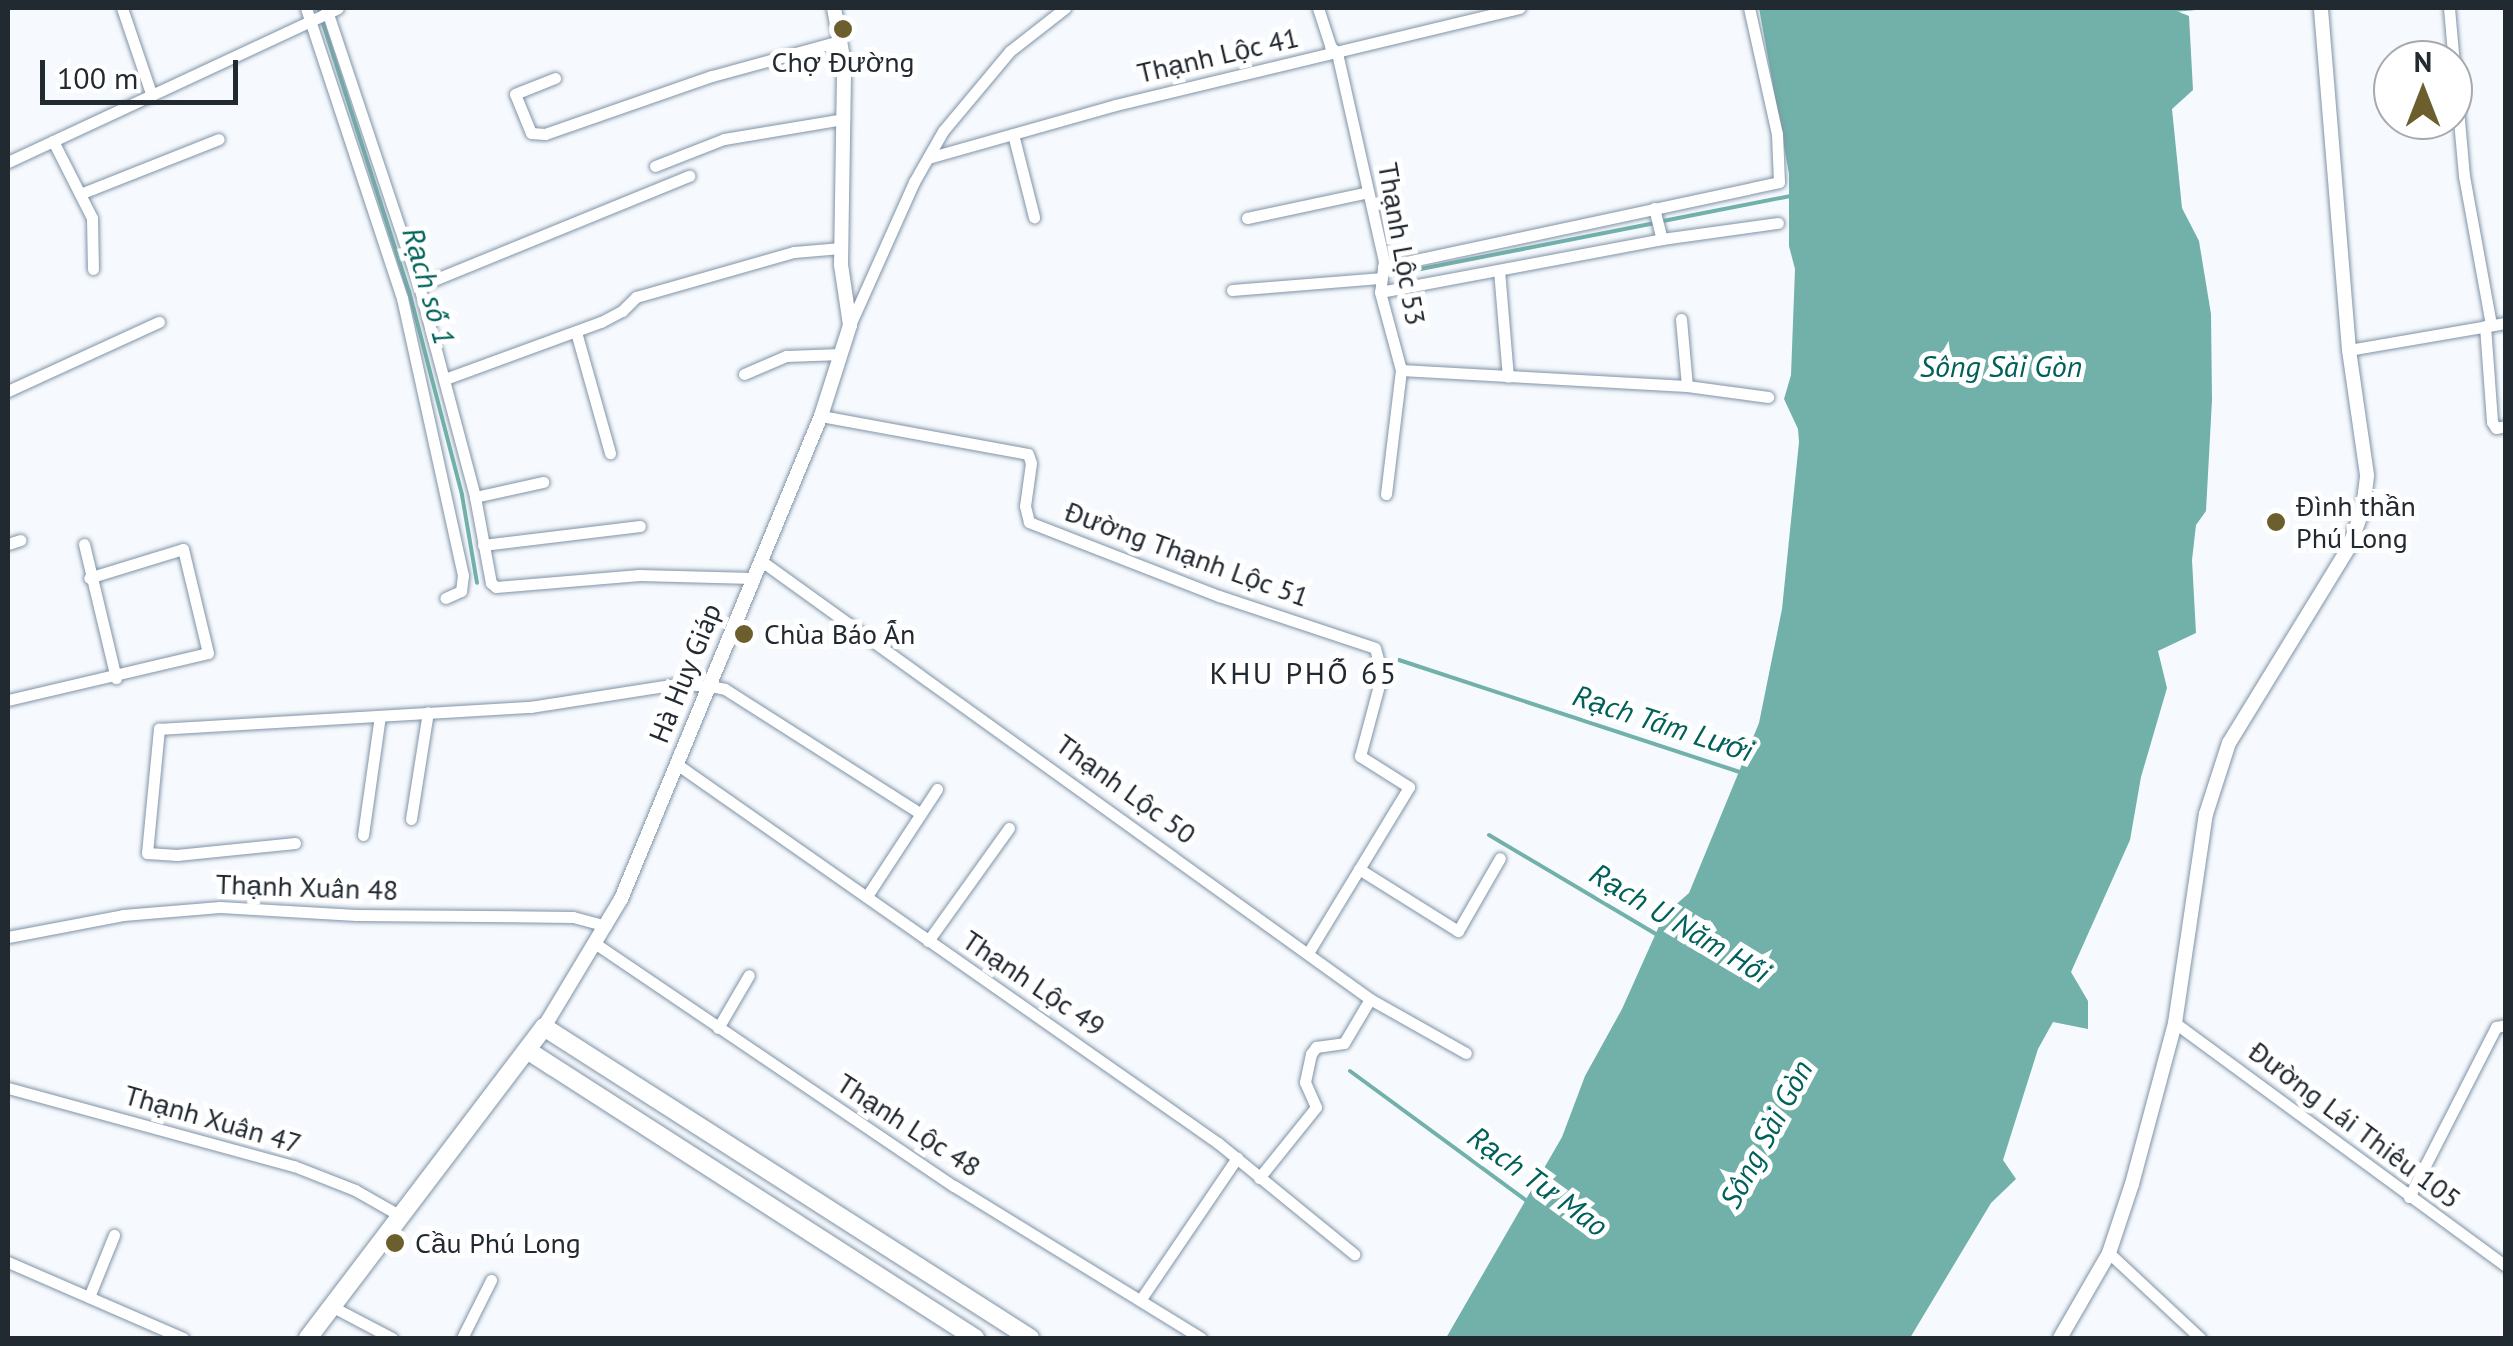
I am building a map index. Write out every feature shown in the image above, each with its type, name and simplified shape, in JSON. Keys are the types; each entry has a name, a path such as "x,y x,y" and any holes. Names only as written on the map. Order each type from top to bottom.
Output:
{"main road":[{"name":"Hà Huy Giáp","path":"308,1338 544,1027"},
{"path":"544,1027 1030,1338"},
{"path":"526,1050 975,1338"}],"street":[{"path":"122,8 151,93"},
{"path":"834,8 844,119 841,248 850,325"},
{"name":"Hà Huy Giáp","path":"544,1027 606,926 678,765 821,416 850,325 928,158 943,131 988,74 1065,8"},
{"name":"Thạnh Lộc 53","path":"1318,8 1334,50 1368,192 1381,279 1401,370 1386,494"},
{"name":"Thạnh Lộc 41","path":"928,158 1115,104 1520,8"},
{"path":"1381,279 1780,182 1777,134 1750,8"},
{"path":"2060,1338 2110,1253 2175,1023 2206,814 2228,743 2350,546 2363,509 2367,475 2350,350 2321,8"},
{"path":"2449,8 2464,176 2488,325 2492,422 2496,428 2506,426"},
{"path":"8,162 308,14 331,9 445,379 474,497 489,580 496,587 639,575 753,578"},
{"path":"308,14 402,298 454,522 464,585 454,596 445,598"},
{"path":"555,78 514,94 531,133 545,134 712,76 840,42"},
{"path":"654,166 724,138 844,119"},
{"path":"1013,134 1034,218"},
{"path":"80,194 219,138"},
{"path":"52,141 92,218 92,269"},
{"path":"419,286 688,176"},
{"path":"1248,218 1368,192"},
{"path":"1655,210 1662,238"},
{"path":"1232,290 1499,270 1662,238 1778,223"},
{"path":"445,379 576,332 622,312 636,296 794,252 822,246 841,248"},
{"path":"1499,270 1508,377"},
{"path":"1681,319 1687,386"},
{"path":"8,391 159,322"},
{"path":"2350,350 2506,323"},
{"path":"576,332 610,452"},
{"path":"744,374 786,356 841,354"},
{"path":"1401,370 1687,386 1768,397"},
{"name":"Đường Thạnh Lộc 51","path":"821,416 996,452 1028,454 1031,463 1025,506 1029,522 1219,596 1375,648 1382,674 1360,756 1409,787 1359,869"},
{"path":"474,497 542,482"},
{"path":"483,545 640,526"},
{"path":"84,544 89,578 116,678"},
{"path":"8,700 116,678 208,653 183,550 89,578"},
{"name":"Thạnh Lộc 50","path":"760,560 1370,998 1466,1053"},
{"path":"296,843 177,855 147,853 159,729 530,707 677,684 711,686 725,689 920,814"},
{"path":"412,819 428,712"},
{"path":"363,835 380,716"},
{"name":"Thạnh Lộc 49","path":"678,765 1236,1158 1354,1254"},
{"path":"866,896 937,788"},
{"path":"928,941 1009,828"},
{"path":"1308,953 1359,869 1458,931 1500,858"},
{"name":"Thạnh Xuân 48","path":"8,937 123,915 220,907 356,915 573,917 606,926"},
{"name":"Thạnh Lộc 48","path":"596,944 954,1186 1200,1338"},
{"path":"718,1028 750,975"},
{"path":"1259,1178 1316,1106 1306,1082 1311,1054 1316,1047 1344,1042 1370,998"},
{"name":"Đường Lái Thiêu 105","path":"2175,1023 2506,1266"},
{"path":"2409,1197 2496,1028 2506,1025"},
{"name":"Thạnh Xuân 47","path":"8,1088 294,1166 356,1190 399,1215"},
{"path":"1141,1299 1236,1158"},
{"path":"89,1296 114,1235"},
{"path":"2110,1253 2200,1338"},
{"path":"8,1262 182,1338"},
{"path":"462,1338 492,1280"},
{"path":"331,1306 392,1338"}],"water":[{"name":"Sông Sài Gòn","path":"1759,8 2169,8 2189,16 2193,90 2172,109 2182,208 2199,241 2211,314 2212,400 2206,511 2196,525 2192,560 2196,633 2158,651 2167,688 2141,777 2130,840 2071,972 2088,1001 2088,1029 2053,1022 2038,1049 2003,1160 2016,1179 1991,1203 1910,1338 1446,1338 1562,1137 1585,1076 1622,1009 1664,915 1689,893 1759,723 1782,609 1799,442 1798,429 1784,399 1791,375 1795,269 1789,246 1789,174"}],"waterway":[{"name":"Rạch số 1","path":"318,8 409,291 462,495 477,583"},
{"path":"2173,10 2194,8"},
{"path":"1663,221 1791,196"},
{"path":"1385,276 1654,223"},
{"name":"Rạch Tám Lưới","path":"1399,660 1742,773"},
{"name":"Rạch U Năm Hối","path":"1489,835 1659,936"},
{"name":"Rạch Tư Mao","path":"1350,1071 1527,1201"}],"place":[{"name":"Chợ Đường","path":"843,29"},
{"name":"Đình thần Phú Long","path":"2276,522"},
{"name":"Chùa Báo Ấn","path":"744,634"},
{"name":"Cầu Phú Long","path":"395,1243"}],"district":[{"name":"KHU PHỐ 65","path":"1304,673"}]}
